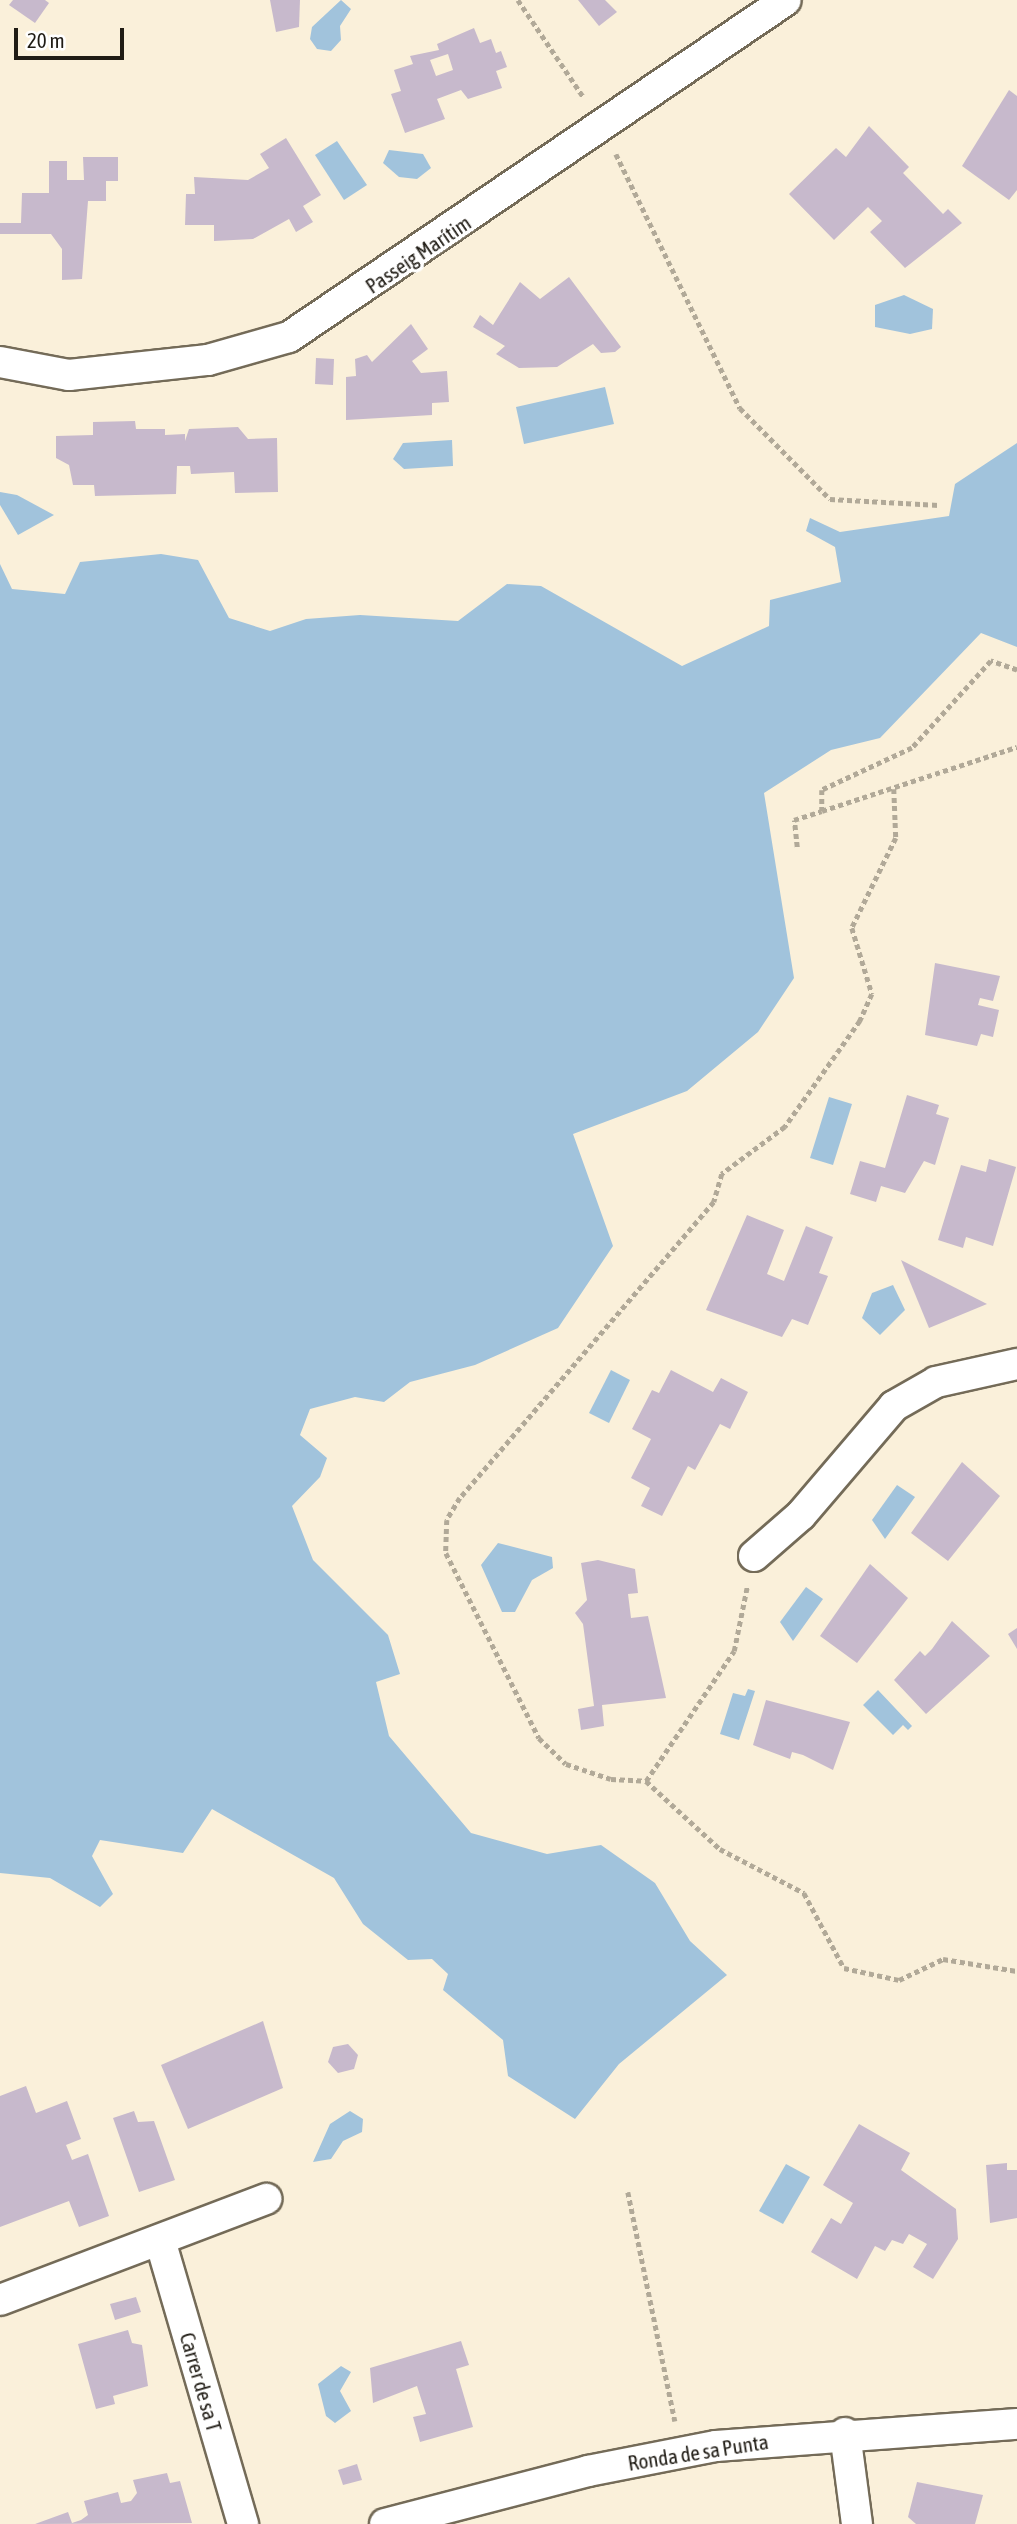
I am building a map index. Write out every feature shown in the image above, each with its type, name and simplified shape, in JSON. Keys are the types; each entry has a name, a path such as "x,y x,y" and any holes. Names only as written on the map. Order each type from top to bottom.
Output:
{"street":[{"name":"Passeig Marítim","path":"0,362 69,375 208,360 289,337 604,127 786,0"},
{"path":"754,1556 801,1516 894,1406 936,1382 1017,1364"},
{"path":"0,2300 265,2199"},
{"name":"Carrer de sa T","path":"160,2240 243,2524"},
{"name":"Ronda de sa Punta","path":"385,2524 682,2452 845,2433 1017,2424"},
{"path":"845,2433 857,2524"}],"path":[{"path":"518,0 604,127 740,408 831,499 939,505"},
{"path":"822,811 822,790 912,748 991,661 1017,670"},
{"path":"797,847 794,820 1017,747"},
{"path":"894,789 896,838 852,928 872,994 860,1021 785,1127 723,1174 714,1202 562,1373 447,1520 446,1553 539,1738 566,1764 611,1779 646,1781 720,1849 804,1893 844,1968 899,1980 943,1959 1017,1971"},
{"path":"646,1781 734,1651 754,1556"},
{"path":"628,2192 682,2452"}],"water":[{"path":"341,0 351,9 340,26 341,40 331,51 317,49 310,39 312,27"},
{"path":"337,141 367,185 344,200 315,155"},
{"path":"389,150 423,154 431,168 417,179 399,177 383,163"},
{"path":"904,295 933,309 932,329 910,334 875,327 875,305"},
{"path":"605,387 614,424 524,444 516,407"},
{"path":"452,440 453,466 404,469 393,459 403,443"},
{"path":"1017,443 1017,647 981,633 880,738 831,750 764,793 794,978 758,1032 687,1091 573,1134 613,1246 558,1328 475,1365 410,1382 384,1402 355,1397 310,1409 300,1435 327,1458 320,1477 292,1506 313,1560 388,1635 400,1674 376,1682 389,1736 471,1833 547,1854 601,1845 655,1883 690,1941 727,1975 619,2064 575,2119 508,2076 503,2040 443,1990 448,1974 432,1959 408,1960 363,1924 334,1878 212,1809 183,1853 100,1840 92,1856 113,1894 100,1907 50,1878 0,1873 0,564 12,589 65,594 80,562 161,554 198,560 229,618 270,631 306,619 360,615 458,621 507,584 541,586 682,666 769,626 770,600 841,582 835,547 806,531 810,518 840,532 949,516 955,484"},
{"path":"0,492 17,495 54,515 18,535 0,505"},
{"path":"829,1097 852,1104 833,1165 810,1158"},
{"path":"893,1285 905,1310 880,1335 862,1318 872,1293"},
{"path":"611,1370 630,1380 609,1423 589,1413"},
{"path":"897,1485 915,1497 885,1539 872,1520"},
{"path":"498,1543 552,1557 553,1568 532,1580 515,1612 502,1612 481,1565"},
{"path":"806,1587 823,1599 793,1641 780,1622"},
{"path":"748,1689 755,1691 739,1740 720,1734 733,1693 745,1696"},
{"path":"878,1690 912,1726 908,1730 903,1725 893,1735 863,1705"},
{"path":"350,2111 363,2119 362,2132 343,2141 331,2159 313,2162 330,2124"},
{"path":"786,2164 810,2177 783,2224 759,2211"},
{"path":"341,2366 351,2372 340,2391 351,2411 335,2423 326,2416 318,2384"}],"building":[{"path":"13,0 45,0 49,3 35,23 9,5"},
{"path":"270,0 300,0 299,27 276,32"},
{"path":"578,0 605,0 617,12 599,26"},
{"path":"474,28 480,43 491,39 496,53 501,51 507,67 496,71 502,88 468,99 461,90 437,99 445,119 405,133 391,94 401,91 394,70 413,64 410,56 439,50 437,44","holes":["448,54 453,70 436,76 430,60"]},
{"path":"1009,90 1017,96 1017,190 1009,200 962,166"},
{"path":"869,126 909,167 903,173 943,214 948,209 962,223 905,268 870,232 882,221 868,207 834,240 789,194 836,148 846,157"},
{"path":"286,138 321,195 303,206 313,222 296,232 289,219 253,239 214,241 214,225 185,225 186,194 195,194 194,177 248,180 269,168 260,154"},
{"path":"83,157 118,157 118,181 106,181 106,201 88,201 82,279 62,280 62,249 51,234 0,234 0,223 21,223 22,193 49,193 49,161 67,161 67,180 84,180"},
{"path":"569,277 621,347 615,352 601,353 593,344 557,367 519,368 496,354 505,346 473,327 480,315 493,325 520,282 540,299"},
{"path":"411,324 428,349 412,361 421,373 447,371 449,402 432,403 432,415 346,420 346,377 356,376 355,359 367,355 372,362"},
{"path":"316,358 334,359 333,385 315,384"},
{"path":"135,421 136,429 165,429 165,435 185,434 185,441 189,429 238,427 248,439 277,438 278,492 235,493 234,472 191,474 190,466 177,466 176,494 95,496 94,485 73,485 69,465 56,458 56,436 93,435 93,422"},
{"path":"935,963 1000,976 993,1001 980,998 978,1005 999,1010 993,1037 981,1034 977,1046 925,1035"},
{"path":"907,1095 939,1105 936,1114 949,1118 935,1165 924,1161 905,1193 881,1186 876,1202 850,1194 860,1161 885,1168"},
{"path":"989,1159 1016,1167 993,1246 966,1237 963,1248 938,1240 961,1165 986,1172"},
{"path":"747,1215 784,1230 767,1274 784,1281 806,1226 833,1237 819,1273 828,1276 808,1325 792,1319 782,1337 706,1310"},
{"path":"901,1260 987,1304 929,1328"},
{"path":"671,1370 713,1392 721,1378 748,1392 730,1429 720,1424 695,1470 688,1466 662,1516 641,1506 650,1488 631,1478 651,1439 632,1429 652,1390 659,1393"},
{"path":"962,1462 1000,1496 948,1561 911,1533"},
{"path":"598,1560 635,1569 638,1593 628,1594 631,1618 648,1616 666,1698 602,1705 604,1726 581,1730 578,1709 594,1706 583,1624 575,1613 587,1600 581,1563"},
{"path":"870,1564 908,1598 857,1663 820,1636"},
{"path":"952,1621 990,1656 926,1714 894,1680 920,1651 925,1656 932,1649"},
{"path":"1017,1628 1017,1649 1008,1634"},
{"path":"766,1700 850,1722 833,1770 803,1755 792,1752 790,1759 753,1745"},
{"path":"263,2021 283,2088 188,2129 161,2065"},
{"path":"348,2044 358,2055 354,2069 338,2073 328,2062 333,2047"},
{"path":"26,2086 36,2113 67,2101 81,2139 66,2145 72,2160 88,2154 109,2216 79,2227 69,2201 0,2227 0,2096"},
{"path":"134,2111 138,2122 154,2121 175,2180 139,2192 113,2118"},
{"path":"859,2124 910,2153 901,2170 956,2209 958,2239 933,2279 913,2267 927,2244 909,2234 903,2244 892,2240 885,2251 875,2246 857,2279 811,2252 831,2218 841,2224 853,2203 823,2185"},
{"path":"1007,2163 1007,2170 1017,2170 1017,2218 990,2223 986,2165"},
{"path":"136,2297 141,2312 115,2320 110,2304"},
{"path":"128,2330 132,2343 142,2345 148,2386 113,2396 115,2404 96,2409 78,2344"},
{"path":"461,2341 469,2365 456,2369 473,2427 420,2442 413,2417 426,2414 417,2386 373,2403 370,2368"},
{"path":"357,2464 362,2480 343,2485 338,2470"},
{"path":"167,2473 170,2483 180,2481 192,2523 35,2524 68,2512 72,2523 81,2520 88,2515 84,2501 118,2492 121,2503 131,2501 137,2493 133,2480"},
{"path":"917,2482 983,2495 975,2524 916,2524 908,2517"}]}
